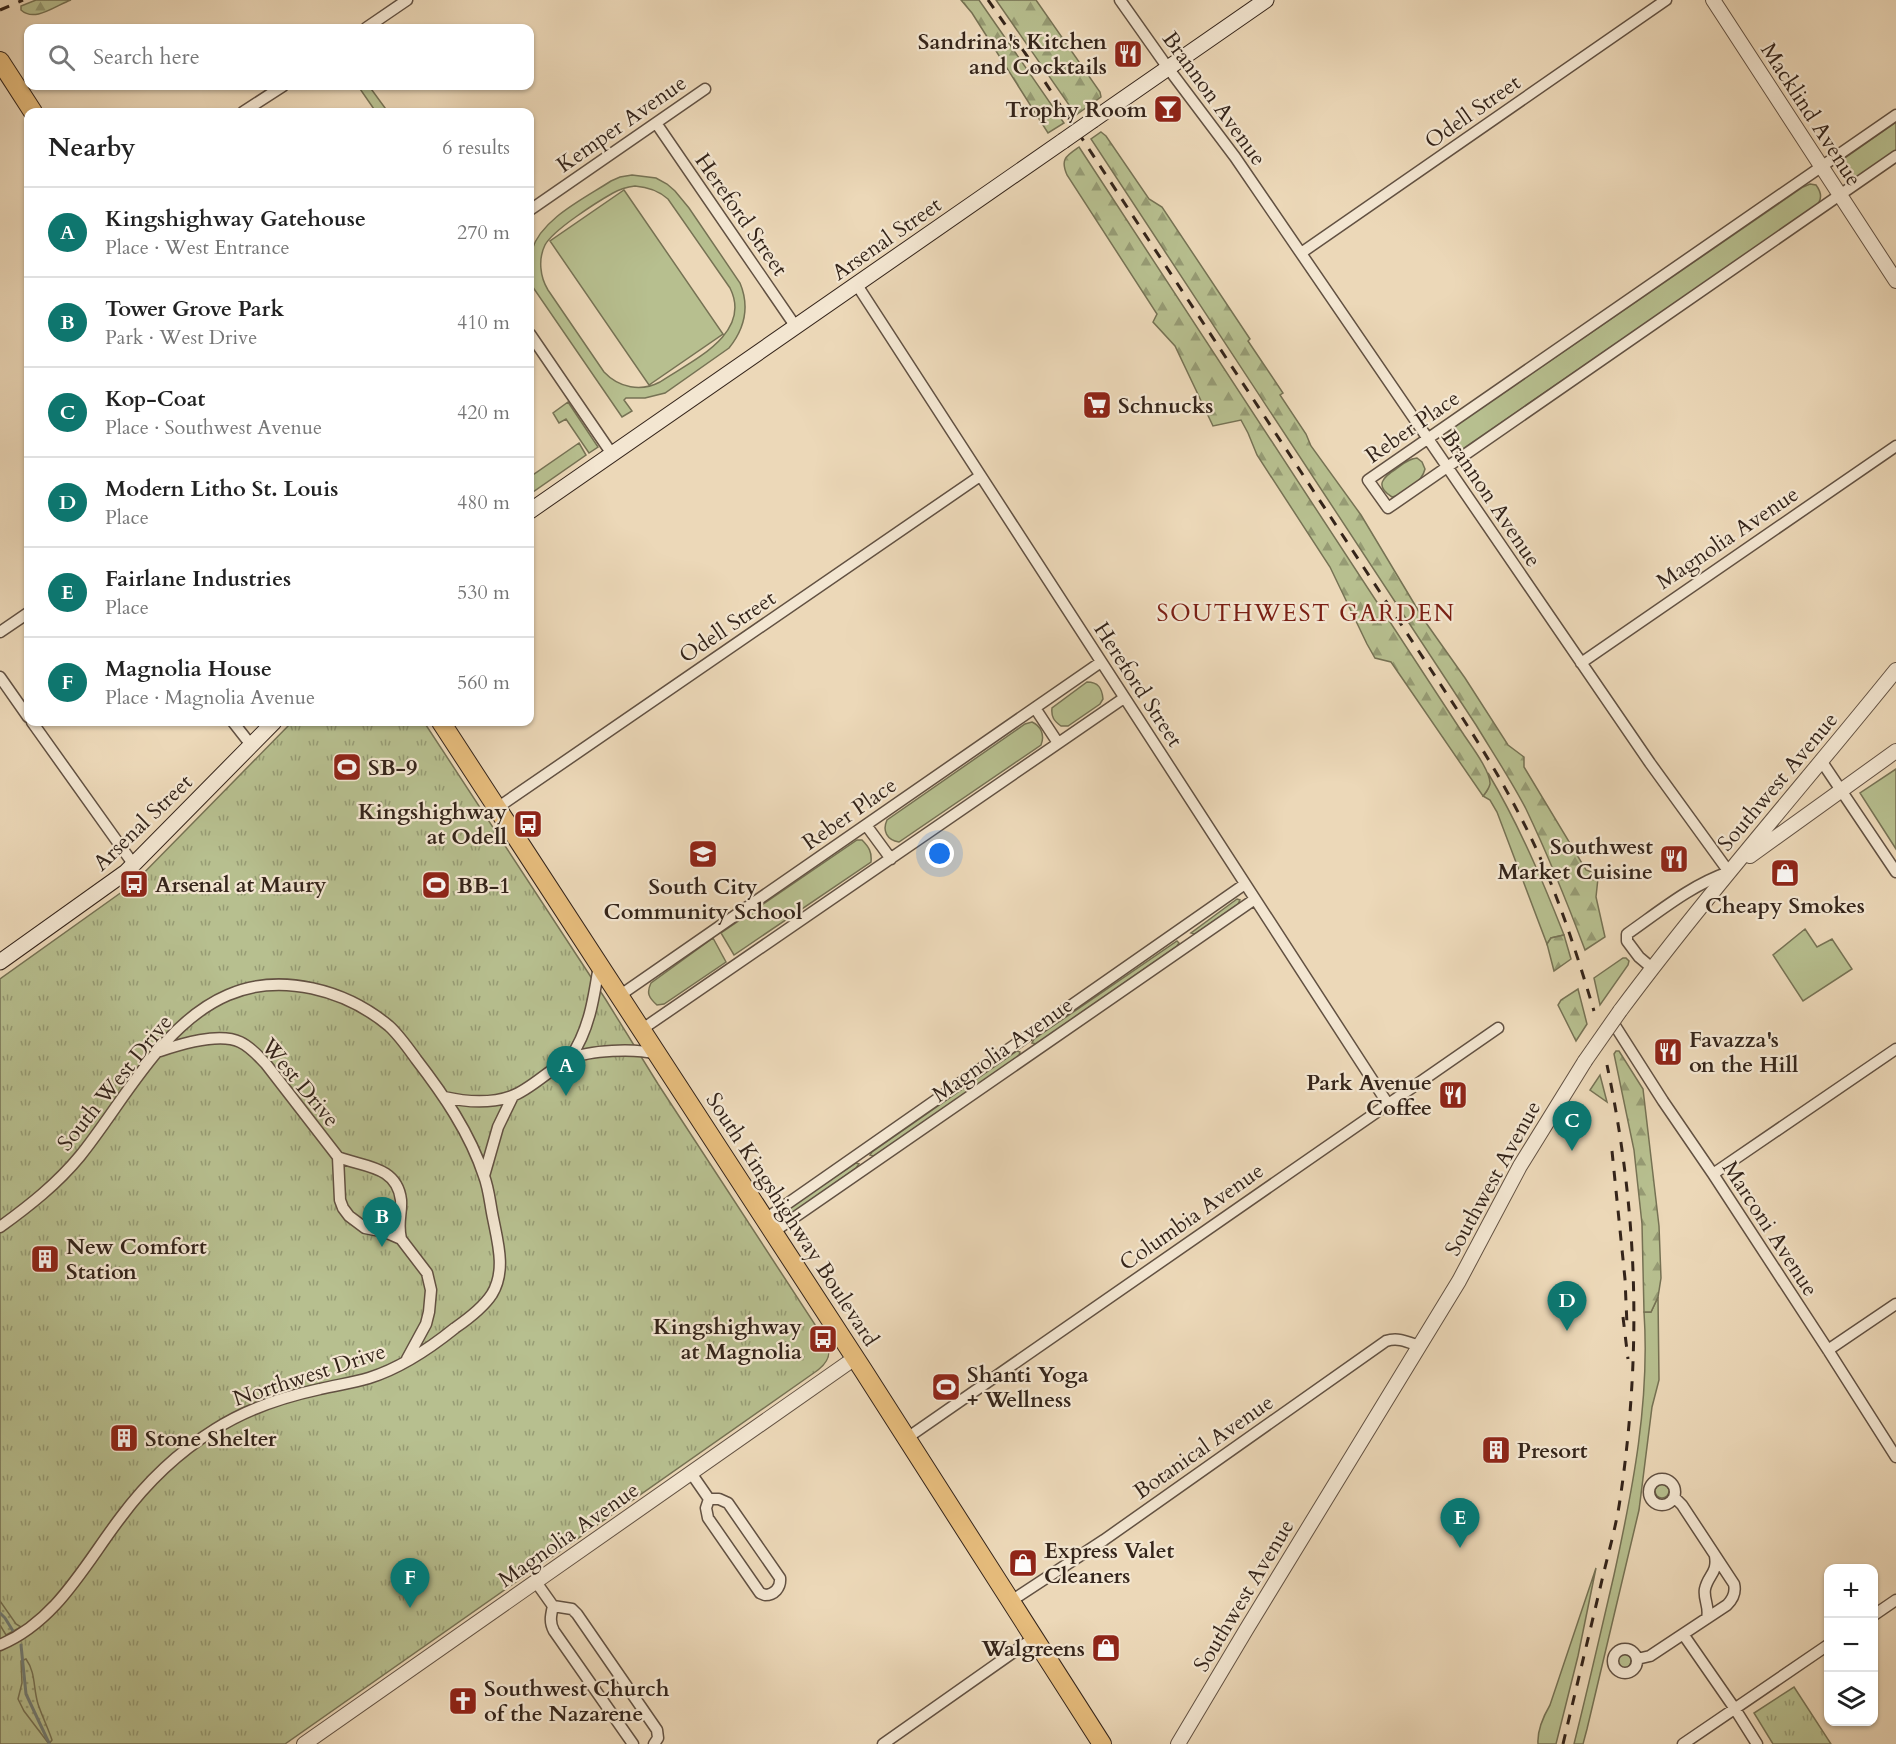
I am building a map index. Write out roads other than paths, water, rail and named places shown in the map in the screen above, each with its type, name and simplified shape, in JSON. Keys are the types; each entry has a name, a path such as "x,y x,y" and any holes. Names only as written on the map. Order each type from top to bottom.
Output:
{"main road":[{"name":"Arsenal Street","path":"534,508 1266,0"},
{"path":"0,61 30,108"},
{"name":"Arsenal Street","path":"1,960 115,882 270,726"},
{"name":"South Kingshighway Boulevard","path":"444,726 907,1438 1102,1744"}],"street":[{"path":"372,24 407,0"},
{"name":"Brannon Avenue","path":"1120,0 1235,157 1650,763 1729,872"},
{"name":"Odell Street","path":"1301,253 1666,0"},
{"name":"Macklind Avenue","path":"1713,0 1896,281"},
{"name":"Kemper Avenue","path":"534,207 705,89"},
{"path":"249,108 277,90"},
{"name":"Reber Place","path":"1896,115 1368,480 1388,508 1896,156"},
{"name":"Hereford Street","path":"656,123 796,327"},
{"name":"Hereford Street","path":"856,285 1388,1104"},
{"path":"534,340 612,454"},
{"name":"Magnolia Avenue","path":"1581,663 1896,447"},
{"name":"Odell Street","path":"496,808 980,476"},
{"path":"0,633 24,616"},
{"name":"Reber Place","path":"619,996 1101,662"},
{"name":"Southwest Avenue","path":"1178,1744 1469,1263 1530,1149 1585,1061 1652,968 1896,670"},
{"path":"0,677 24,711"},
{"path":"641,1030 1124,698"},
{"path":"1035,708 1058,743"},
{"path":"35,726 134,865"},
{"path":"236,726 251,745"},
{"path":"1652,968 1639,957 1627,941 1627,934 1688,891 1729,872 1896,751"},
{"path":"1822,762 1896,873"},
{"path":"866,825 891,859"},
{"name":"Magnolia Avenue","path":"768,1226 1021,1041 1245,884"},
{"name":"Magnolia Avenue","path":"768,1226 1030,1054 1255,899"},
{"path":"444,1097 480,1102 513,1096 570,1058 586,1029 599,965"},
{"name":"South West Drive","path":"0,1227 46,1192 77,1160 158,1052 199,1012 228,995 244,989 284,984 304,987 327,992 373,1014 392,1029 444,1097"},
{"name":"Marconi Avenue","path":"1616,1016 1623,1038 1896,1457"},
{"name":"Columbia Avenue","path":"907,1438 1498,1028"},
{"name":"West Drive","path":"158,1052 195,1041 220,1039 238,1041 253,1051 266,1064 338,1157 340,1200 348,1216 366,1228 385,1232 401,1239"},
{"path":"1021,1041 1030,1054"},
{"path":"1713,1174 1896,1049"},
{"path":"570,1058 626,1050 656,1054"},
{"path":"484,1176 498,1126 513,1096"},
{"name":"Northwest Drive","path":"0,1645 23,1634 45,1616 80,1576 120,1518 151,1480 193,1444 232,1419 268,1403 366,1379 405,1362 437,1342 488,1300 498,1281 499,1257 484,1176 468,1140 444,1097"},
{"name":"West Drive","path":"338,1157 378,1169 393,1182 401,1200 399,1229 401,1239"},
{"path":"401,1239 427,1273 432,1290 426,1324 405,1362"},
{"path":"1828,1350 1896,1304"},
{"name":"Botanical Avenue","path":"1011,1601 1104,1540 1386,1341 1403,1340 1419,1346"},
{"name":"Magnolia Avenue","path":"304,1744 855,1358"},
{"path":"691,1473 709,1499 706,1514 760,1593 765,1595 774,1592 781,1583 780,1578 728,1503 719,1499 709,1499"},
{"path":"1637,1659 1650,1656 1731,1601 1735,1589 1734,1584 1682,1505 1674,1497"},
{"path":"1707,1618 1705,1589 1715,1570 1715,1556"},
{"path":"536,1582 554,1606 572,1609 577,1614 657,1730 658,1738 654,1744"},
{"path":"1878,1612 1896,1600"},
{"path":"554,1606 550,1625 633,1744"},
{"path":"1683,1634 1757,1744"},
{"path":"883,1744 1035,1637"},
{"path":"1683,1744 1824,1649"}],"waterway":[{"path":"0,1613 13,1631"},
{"path":"21,1645 26,1694 49,1743"}],"railway":[{"path":"0,10 23,0"},
{"path":"988,0 1041,76 1490,762 1542,862 1570,936 1594,1011"},
{"path":"1563,1744 1618,1510 1632,1390 1634,1336 1631,1228 1625,1174 1607,1065"},
{"path":"1612,1151 1625,1279 1627,1325"},
{"path":"1623,1317 1628,1359"}],"place":[{"name":"Sandrina's Kitchen and Cocktails","path":"1128,54"},
{"name":"Trophy Room","path":"1168,109"},
{"name":"Schnucks","path":"1097,405"},
{"name":"SB-9","path":"347,767"},
{"name":"Kingshighway at Odell","path":"528,824"},
{"name":"South City Community School","path":"703,854"},
{"name":"Southwest Market Cuisine","path":"1674,859"},
{"name":"Cheapy Smokes","path":"1785,873"},
{"name":"Arsenal at Maury","path":"134,884"},
{"name":"BB-1","path":"436,885"},
{"name":"Favazza's on the Hill","path":"1668,1052"},
{"name":"Park Avenue Coffee","path":"1453,1095"},
{"name":"Kingshighway Gatehouse","path":"566,1096"},
{"name":"Kop-Coat","path":"1572,1151"},
{"name":"Tower Grove Park","path":"382,1247"},
{"name":"New Comfort Station","path":"45,1259"},
{"name":"Modern Litho St. Louis","path":"1567,1331"},
{"name":"Kingshighway at Magnolia","path":"823,1339"},
{"name":"Shanti Yoga + Wellness","path":"946,1387"},
{"name":"Stone Shelter","path":"124,1438"},
{"name":"Presort","path":"1496,1450"},
{"name":"Fairlane Industries","path":"1460,1548"},
{"name":"Express Valet Cleaners","path":"1023,1563"},
{"name":"Magnolia House","path":"410,1608"},
{"name":"Walgreens","path":"1106,1648"},
{"name":"Southwest Church of the Nazarene","path":"463,1701"}],"district":[{"name":"SOUTHWEST GARDEN","path":"1306,613"}]}
